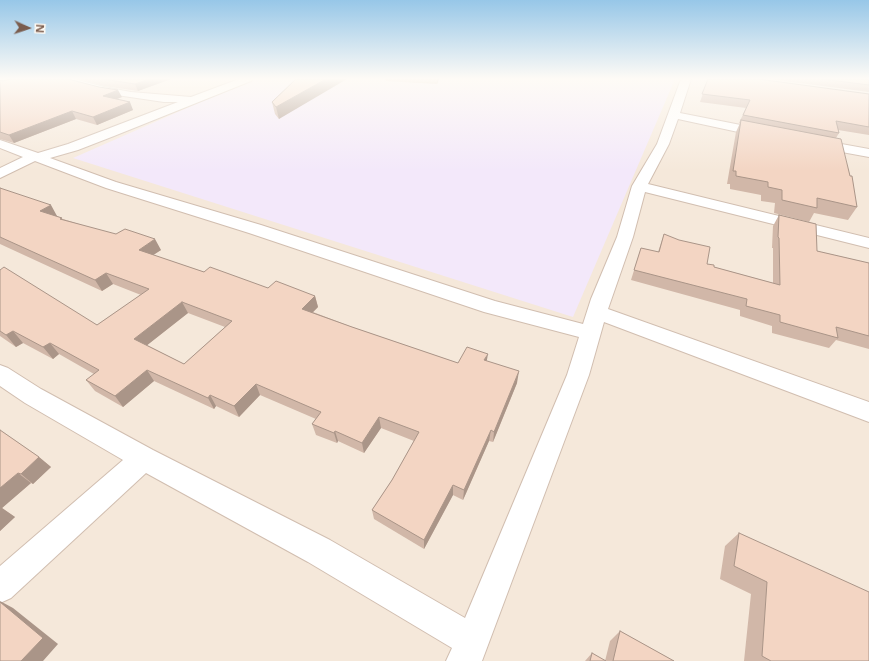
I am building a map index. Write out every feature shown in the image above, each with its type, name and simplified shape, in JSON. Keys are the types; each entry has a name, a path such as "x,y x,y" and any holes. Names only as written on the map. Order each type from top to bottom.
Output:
{"street":[{"path":"0,174 36,157 110,134 170,110"},
{"path":"0,374 33,396 144,458 319,551 468,651 578,375 597,312 625,237 640,186 663,144 676,110"},
{"path":"674,115 778,136"},
{"path":"800,140 869,153"},
{"path":"0,144 111,185 247,227 491,307 591,333"},
{"path":"640,186 869,242"},
{"path":"597,312 868,412"},
{"path":"0,588 144,458"}],"shaded area":[{"path":"0,110 869,110 869,661 0,661"},
{"path":"183,110 662,110 573,317 73,158"}],"building":[{"path":"0,110 111,110 93,117 72,111 9,135 0,132"},
{"path":"745,110 869,110 869,127 836,121 839,133 743,115"},
{"path":"741,120 841,139 850,176 852,176 857,207 817,198 817,208 782,200 782,190 768,187 768,182 736,176 736,171 733,171"},
{"path":"0,188 51,205 40,211 62,218 60,219 116,234 125,229 155,239 139,250 204,272 210,267 268,288 276,281 315,296 302,309 352,327 458,363 467,347 488,354 484,360 519,371 494,432 491,430 464,490 453,485 424,540 372,510 392,480 419,432 379,417 362,443 335,431 334,433 312,424 321,412 256,384 234,406 210,395 208,398 147,370 115,396 86,380 99,370 50,343 43,347 13,331 6,335 0,331 0,270 4,267 97,325 149,289 106,273 95,280 0,237","holes":["182,302 232,321 184,364 134,339"]},
{"path":"779,215 816,224 817,251 869,263 869,336 836,327 838,338 780,322 780,315 746,306 747,299 634,270 641,248 659,252 664,234 679,240 710,247 707,264 780,285 778,237"},
{"path":"0,430 39,457 21,474 18,473 0,488"},
{"path":"739,533 869,592 869,661 771,661 762,656 767,582 734,566"},
{"path":"0,602 43,638 21,661 0,661"},
{"path":"620,631 674,661 613,661"},
{"path":"592,653 606,661 590,661"}]}
